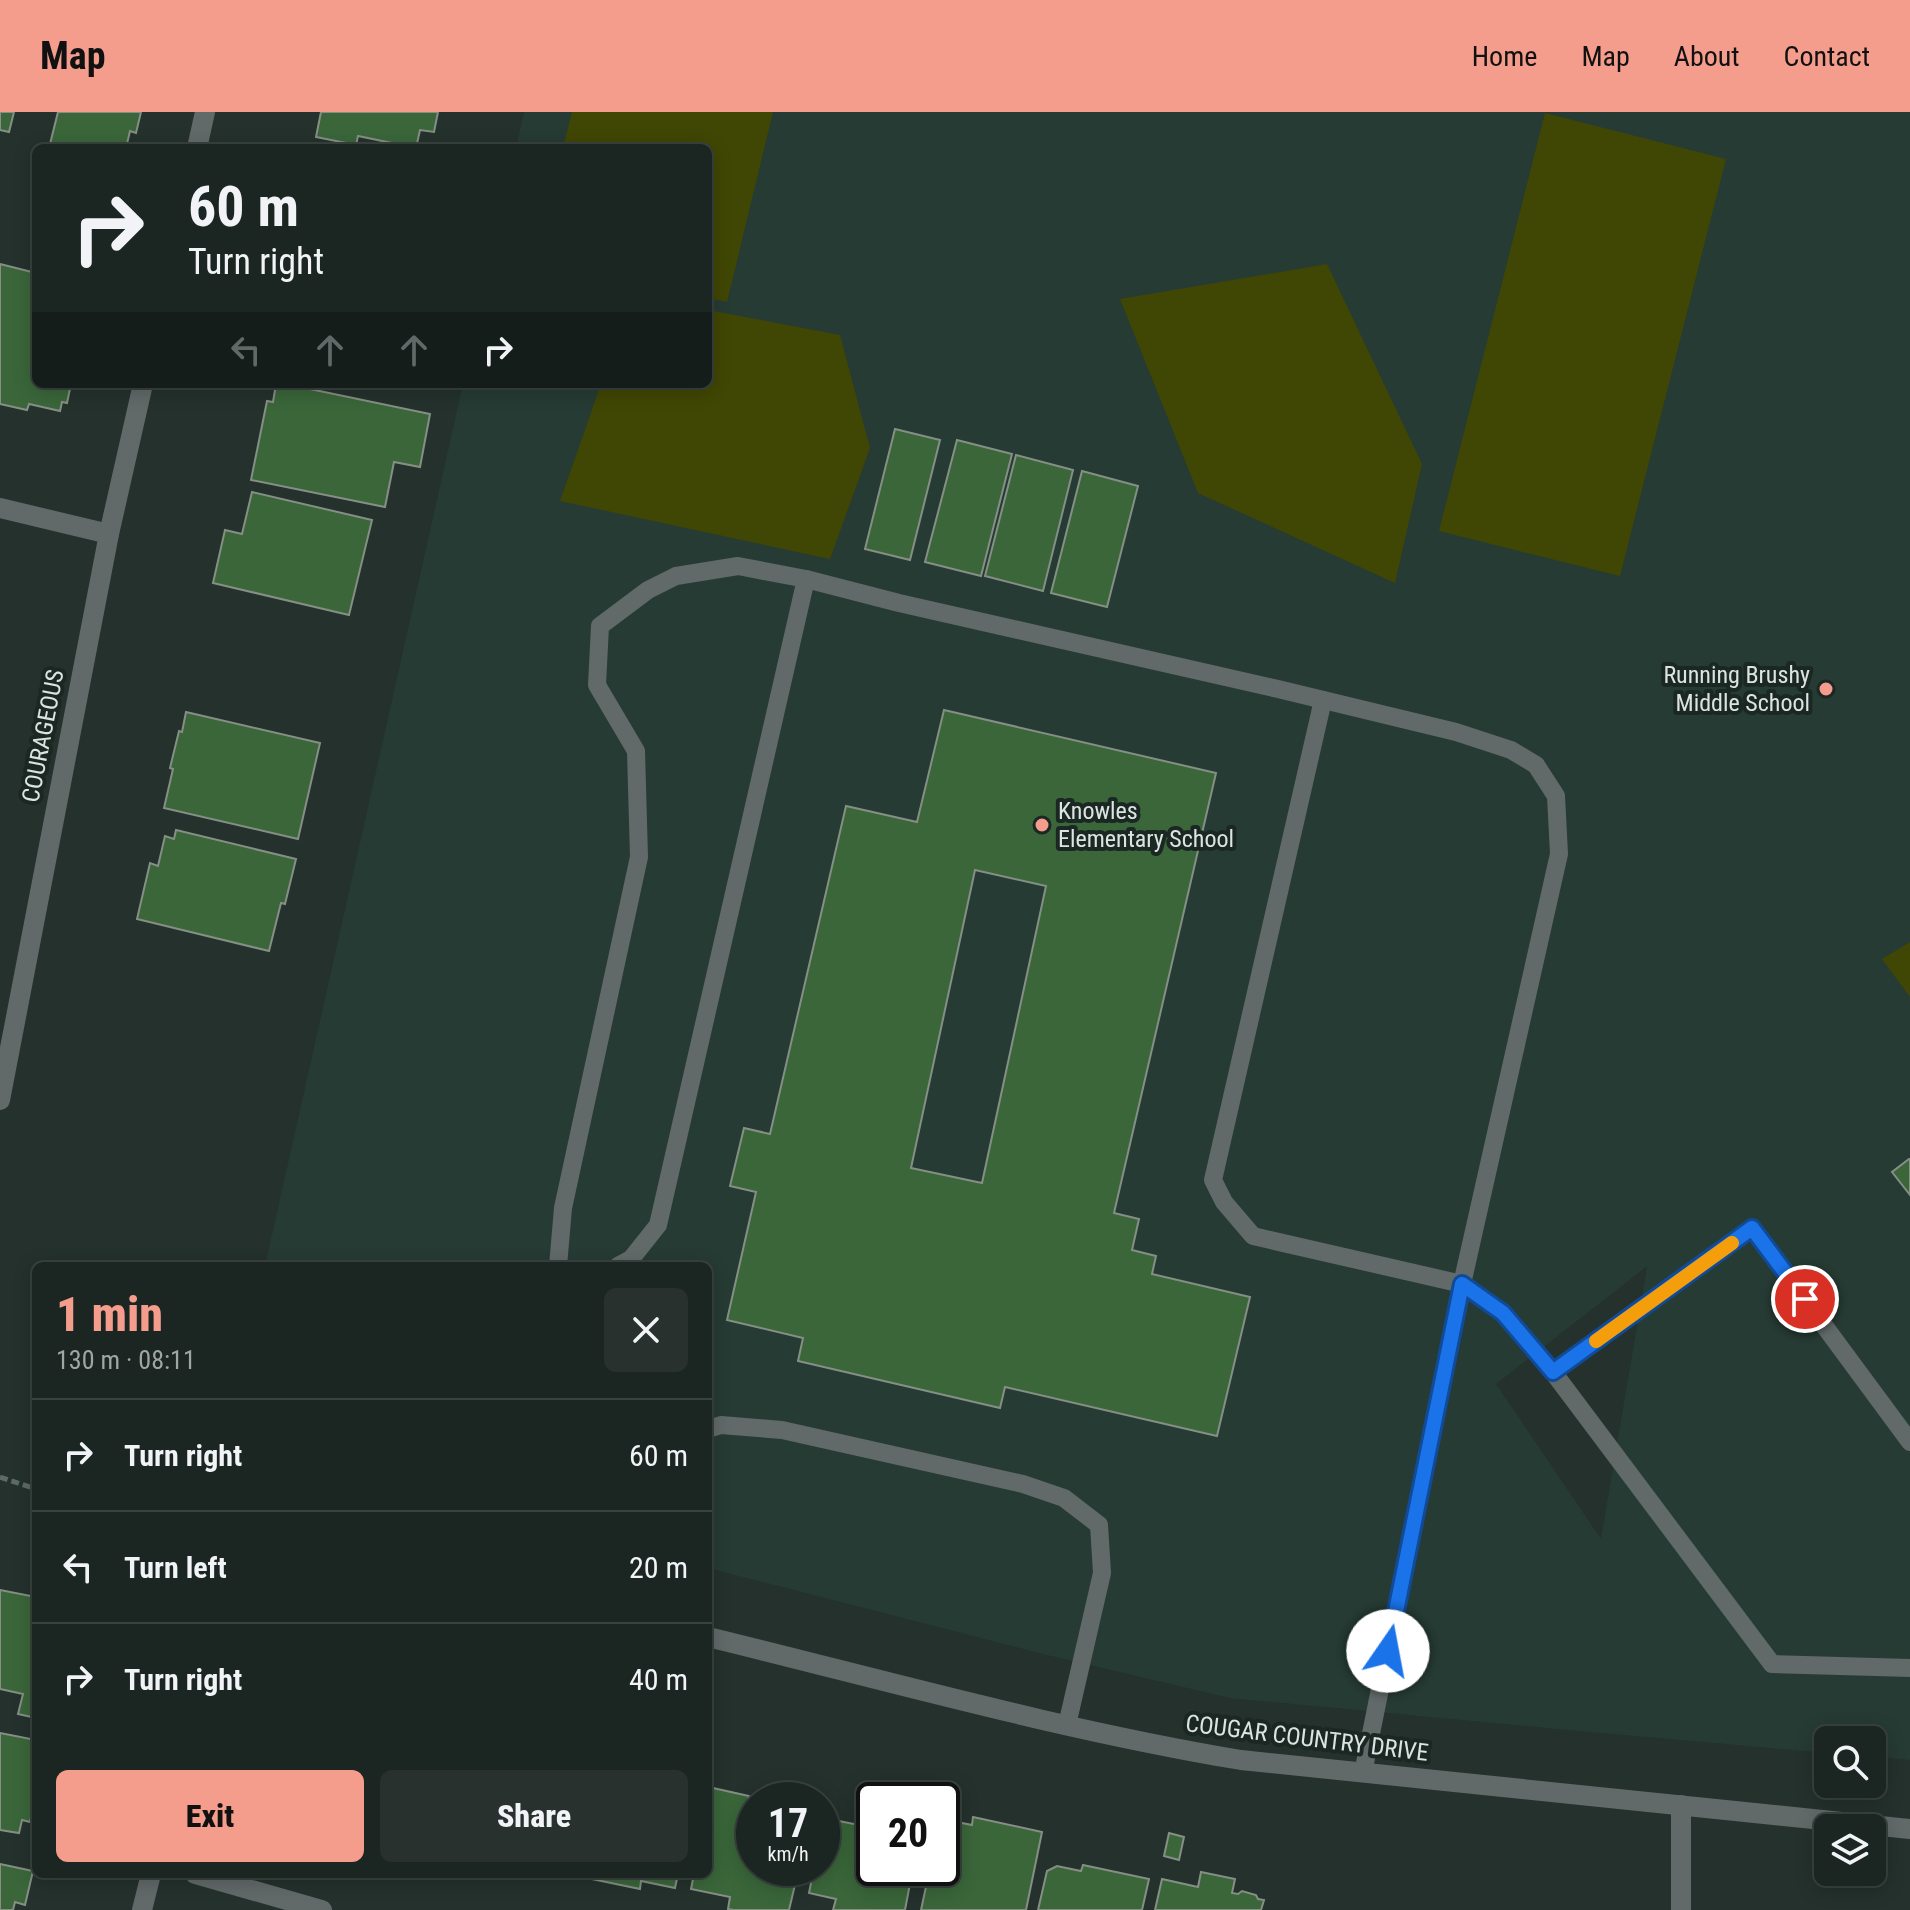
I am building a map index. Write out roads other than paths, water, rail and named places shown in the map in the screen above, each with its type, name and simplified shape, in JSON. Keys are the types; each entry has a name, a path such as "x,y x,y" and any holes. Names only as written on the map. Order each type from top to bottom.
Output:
{"street":[{"path":"198,144 205,112"},
{"name":"COURAGEOUS","path":"0,1100 109,534 142,388"},
{"path":"0,508 109,534"},
{"name":"COUGAR COUNTRY DRIVE","path":"712,1638 1067,1725 1241,1760 1910,1829"},
{"path":"1681,1805 1681,1910"},
{"path":"142,1910 150,1878"},
{"path":"209,1878 322,1910"}],"lane":[{"path":"558,1262 563,1208 639,857 636,751 597,685 600,626 648,590 676,576 738,566 806,579 1456,732 1511,750 1536,765 1556,796 1559,854 1462,1284 1363,1773"},
{"path":"625,1262 658,1225 806,579"},
{"path":"1323,700 1213,1180 1224,1202 1253,1236 1462,1284 1503,1313 1553,1372 1772,1664 1910,1668"},
{"path":"1553,1372 1752,1228 1910,1442"},
{"path":"712,1428 721,1425 782,1430 1023,1484 1064,1498 1099,1525 1102,1573 1067,1725"}],"place":[{"name":"Running Brushy Middle School","path":"1826,689"},
{"name":"Knowles Elementary School","path":"1042,825"}]}
